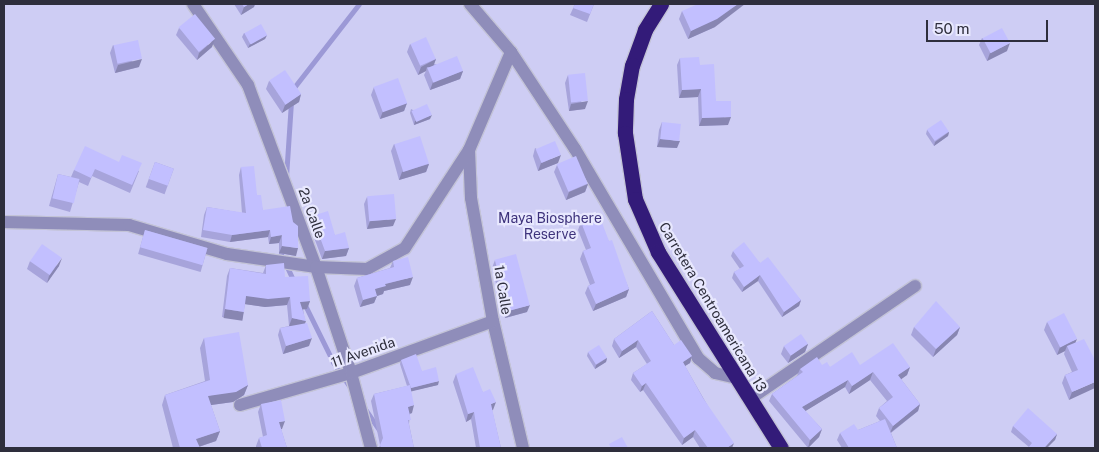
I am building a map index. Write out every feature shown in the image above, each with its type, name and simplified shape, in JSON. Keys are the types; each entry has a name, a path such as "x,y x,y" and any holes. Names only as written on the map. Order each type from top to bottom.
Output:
{"highway":[{"name":"Carretera Centroamericana 13","path":"661,4 639,48 626,99 625,133 635,199 658,252 781,448"}],"street":[{"name":"2a Calle","path":"193,4 248,85 316,267 351,373 371,448"},
{"path":"470,4 511,52 575,149 698,358 715,374 736,378"},
{"name":"1a Calle","path":"511,52 469,150 471,198 493,321 524,448"},
{"path":"4,222 129,225 228,254 316,267 368,269 405,248 469,150"},
{"path":"750,400 915,286"},
{"name":"11 Avenida","path":"240,405 351,373 493,321"}],"green space":[{"name":"Maya Biosphere Reserve","path":"4,4 1095,4 1095,448 4,448"}],"building":[{"path":"575,4 594,4 590,14 573,8"},
{"path":"698,4 738,4 717,19 691,31 682,11"},
{"path":"195,14 215,39 199,52 179,27"},
{"path":"261,24 267,35 251,45 244,33"},
{"path":"1002,28 1010,43 991,53 983,38"},
{"path":"426,37 436,59 420,66 410,44"},
{"path":"138,40 142,59 117,64 114,45"},
{"path":"457,56 463,71 433,83 427,68"},
{"path":"699,57 700,65 714,64 716,101 731,101 731,117 702,118 701,89 682,90 680,58"},
{"path":"285,70 301,94 285,105 269,81"},
{"path":"585,73 588,101 571,103 568,75"},
{"path":"398,78 407,103 383,112 374,87"},
{"path":"427,104 432,115 416,122 411,111"},
{"path":"941,120 949,132 935,141 927,130"},
{"path":"662,122 681,124 679,141 660,139"},
{"path":"420,136 429,164 403,172 394,144"},
{"path":"555,141 561,155 542,163 536,149"},
{"path":"85,146 119,162 122,155 142,163 132,185 95,169 91,178 74,170"},
{"path":"576,156 588,184 568,192 557,164"},
{"path":"155,162 174,169 168,186 149,179"},
{"path":"254,166 257,195 261,195 263,210 290,206 293,222 298,226 298,248 282,246 282,235 271,237 270,230 232,235 203,230 207,207 246,213 241,167"},
{"path":"58,174 79,179 74,203 52,198"},
{"path":"394,194 396,219 369,221 367,196"},
{"path":"328,211 335,235 345,232 349,248 325,251 312,216"},
{"path":"599,215 609,241 612,240 629,289 596,304 588,286 595,283 583,251 591,248 581,222"},
{"path":"145,230 207,248 203,265 140,247"},
{"path":"744,242 760,263 768,257 801,300 784,312 760,275 744,287 734,272 744,266 733,251"},
{"path":"42,244 62,258 50,275 30,261"},
{"path":"516,254 530,305 508,311 495,260"},
{"path":"408,257 413,277 385,284 386,286 375,289 377,296 363,300 357,278 394,267 393,261"},
{"path":"284,263 285,277 308,276 310,301 300,302 306,321 292,318 290,297 268,299 246,296 244,312 225,309 230,268 266,274 266,265"},
{"path":"936,301 960,327 936,349 914,327"},
{"path":"652,311 674,345 681,340 692,356 683,362 703,398 734,443 727,448 708,448 695,430 684,438 646,383 642,386 633,373 651,361 638,340 622,351 614,339"},
{"path":"1064,313 1077,339 1060,347 1047,322"},
{"path":"307,323 312,338 286,346 280,328"},
{"path":"239,332 248,385 236,392 208,396 220,431 196,439 200,448 180,448 165,395 210,380 204,338"},
{"path":"801,334 808,344 791,356 784,346"},
{"path":"1084,339 1095,360 1095,382 1072,392 1065,375 1078,370 1067,346"},
{"path":"893,343 910,367 898,375 920,404 893,426 879,408 893,397 873,372 852,386 848,380 802,407 822,429 810,440 772,394 803,372 800,369 817,357 822,365 827,362 830,367 852,352 860,365"},
{"path":"599,345 607,358 596,365 588,352"},
{"path":"416,354 422,371 436,367 439,381 411,388 401,360"},
{"path":"473,367 483,392 490,389 496,402 491,404 501,448 480,448 474,412 468,414 456,374"},
{"path":"410,385 414,405 408,407 411,420 408,420 414,448 381,448 380,445 383,438 374,394"},
{"path":"281,400 285,421 279,422 287,448 262,448 259,438 267,435 261,404"},
{"path":"1028,408 1057,434 1044,448 1028,448 1032,443 1013,426"},
{"path":"885,419 897,448 849,448 840,433 854,424 858,430"},
{"path":"622,437 628,448 611,448 609,444"}],"waterway":[{"path":"292,90 359,4"},
{"path":"286,177 291,101"},
{"path":"281,248 281,254 294,282"},
{"path":"304,303 333,362 350,387"},
{"path":"365,409 380,431"}]}
